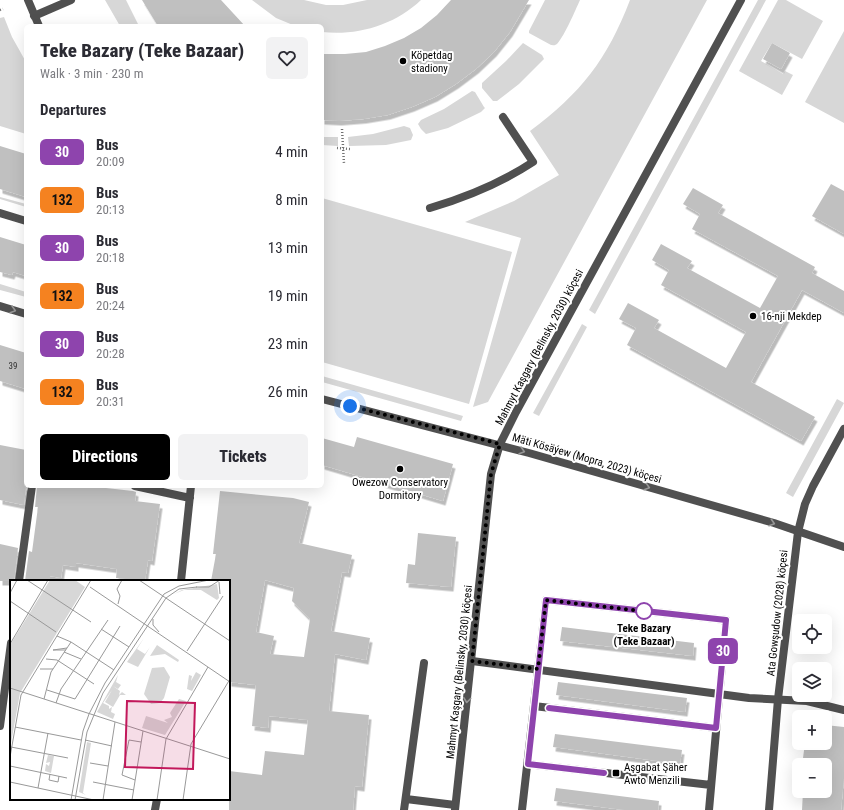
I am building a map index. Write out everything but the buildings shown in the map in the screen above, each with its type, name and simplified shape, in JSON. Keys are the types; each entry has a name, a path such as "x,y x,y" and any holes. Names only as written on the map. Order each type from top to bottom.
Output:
{"street":[{"path":"28,0 37,24"},
{"path":"34,16 71,0"},
{"name":"Mahmyt Kaşgary (Belinsky, 2030) köçesi","path":"455,808 491,474 500,444 516,412 741,0"},
{"path":"430,208 476,193 498,183 533,162 503,117"},
{"path":"0,213 24,220"},
{"path":"0,306 24,313"},
{"name":"Mäti Kösäýew (Mopra, 2023) köçesi","path":"324,400 500,444 774,523 844,547"},
{"name":"Ata Gowşudow (2028) köçesi","path":"769,810 778,699 798,532 805,504 813,486 844,429"},
{"path":"19,580 32,488"},
{"path":"144,488 190,498"},
{"path":"181,580 191,488"},
{"path":"522,810 546,600 726,620 709,810"},
{"path":"0,726 10,651"},
{"path":"472,661 719,694 807,701 844,710"},
{"path":"404,810 424,662"},
{"path":"534,706 716,728"},
{"path":"528,764 711,785"},
{"path":"406,799 455,808"},
{"path":"155,810 157,800"}],"path":[{"path":"342,129 344,164"},
{"path":"337,148 350,149"}],"shaded area":[{"path":"105,0 126,0 138,24 119,24"},
{"path":"252,0 304,0 326,5 343,5 367,0 421,0 411,9 387,22 375,27 349,32 324,32 324,24 291,24 276,18"},
{"path":"545,0 580,0 570,23 555,45 551,45 529,33"},
{"path":"630,0 707,0 488,402 473,407 521,238 465,222 514,201 559,175 530,131 564,103 590,74 602,58 612,40"},
{"path":"758,0 766,0 595,314 589,310"},
{"path":"778,0 786,0 823,21 802,59 772,43 761,61 783,74 785,71 793,75 782,95 739,71"},
{"path":"4,17 12,37 24,58 24,133 0,126 0,18"},
{"path":"844,31 844,123 805,102"},
{"path":"523,43 542,55 544,59 519,84 497,101 493,101 482,88 482,83"},
{"path":"472,91 475,92 485,108 481,112 448,128 426,134 421,129 418,124 421,120 444,109"},
{"path":"404,126 410,128 413,135 411,140 386,145 349,146 348,137 373,134"},
{"path":"324,137 338,137 338,146 324,145"},
{"path":"0,197 24,203 24,206 0,199"},
{"path":"324,199 512,252 469,404 324,363"},
{"path":"0,284 24,291 24,296 0,290"},
{"path":"582,324 587,327 539,416 533,413"},
{"path":"324,377 463,416 461,421 324,383"},
{"path":"837,399 844,403 793,497 786,493"}],"bus line":[{"name":"30","path":"549,708 716,728 726,620 546,600 528,764 604,773"}],"place":[{"name":"Köpetdag stadiony","path":"403,61"},
{"name":"16-nji Mekdep","path":"753,316"},
{"name":"Owezow Conservatory Dormitory","path":"400,469"},
{"name":"Teke Bazary (Teke Bazaar)","path":"644,611"},
{"name":"Aşgabat Şäher Awto Menzili","path":"616,773"}],"route":[{"path":"350,406 463,436 500,444 491,474 472,661 538,669 546,600 651,612 644,611"}]}
